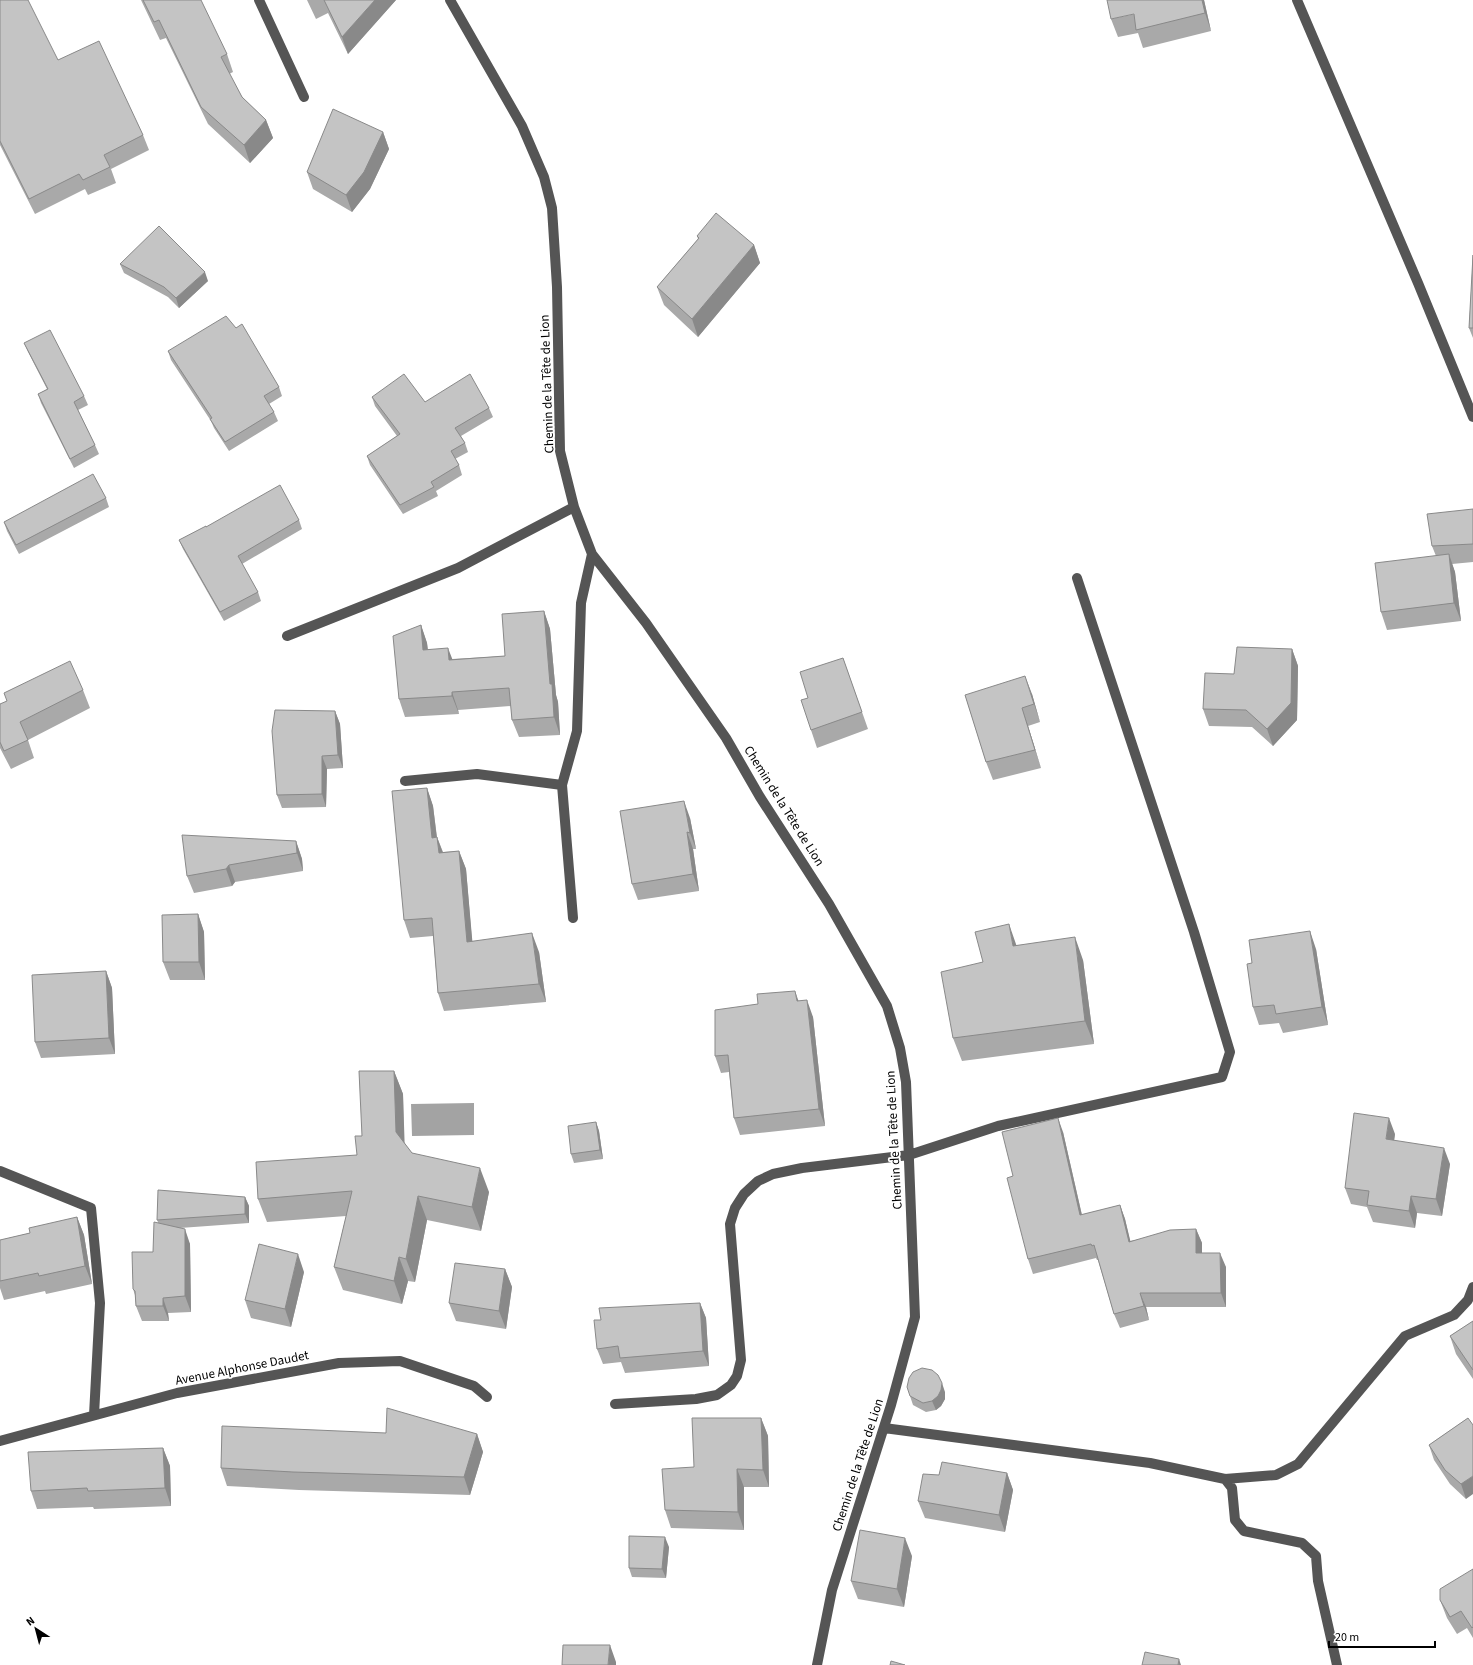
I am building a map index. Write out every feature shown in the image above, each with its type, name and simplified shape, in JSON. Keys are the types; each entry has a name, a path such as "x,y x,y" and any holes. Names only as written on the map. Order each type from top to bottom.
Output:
{"street":[{"path":"259,0 304,97"},
{"name":"Chemin de la Tête de Lion","path":"450,0 522,126 544,177 550,200 552,208 557,287 560,451 574,507 592,554 646,623 726,738 760,797 829,904 887,1006 900,1048 906,1082 915,1317 884,1428 832,1590 816,1665"},
{"path":"1297,0 1415,276 1473,417"},
{"path":"287,636 458,568 574,507"},
{"path":"573,918 562,785 577,731 581,603 592,554"},
{"path":"615,1404 696,1399 717,1394 731,1385 737,1376 741,1360 730,1224 735,1208 744,1194 758,1181 772,1174 802,1168 909,1155 998,1126 1222,1077 1230,1052 1189,918 1078,578"},
{"path":"405,781 477,774 562,785"},
{"path":"0,1171 91,1208 100,1303 94,1416"},
{"path":"884,1428 1150,1463 1225,1479 1276,1475 1298,1464 1405,1336 1454,1315 1468,1300 1473,1287"},
{"name":"Avenue Alphonse Daudet","path":"0,1441 177,1393 339,1363 400,1361 474,1386 487,1397"},
{"path":"1225,1479 1232,1488 1235,1520 1244,1531 1302,1543 1316,1556 1318,1581 1337,1665"}],"shaded area":[{"path":"474,1103 474,1135 412,1136 411,1104"}],"building":[{"path":"0,0 28,0 58,60 99,41 143,135 104,155 110,167 83,180 79,174 29,199 0,141"},
{"path":"143,0 201,0 227,54 221,57 242,97 266,120 244,145 201,107 159,20 154,22"},
{"path":"324,0 375,0 342,37"},
{"path":"1107,0 1202,0 1205,13 1136,30 1134,14 1111,19"},
{"path":"333,109 383,132 364,172 346,195 307,172"},
{"path":"716,213 754,245 692,319 657,287 699,238 697,236"},
{"path":"159,226 205,272 176,298 164,287 120,264"},
{"path":"1473,255 1473,328 1469,328"},
{"path":"226,316 236,328 242,324 279,387 264,396 274,412 225,442 210,419 212,418 168,351"},
{"path":"50,330 84,396 74,402 95,445 70,459 38,394 48,389 24,343"},
{"path":"404,374 425,402 470,374 489,408 455,428 465,443 451,451 459,465 431,482 434,487 400,505 367,456 400,434 372,397"},
{"path":"93,474 106,498 16,545 4,522"},
{"path":"280,485 299,520 238,556 258,592 220,612 179,540 206,527"},
{"path":"1473,509 1473,544 1432,546 1427,514"},
{"path":"1449,554 1454,603 1381,612 1375,563"},
{"path":"544,611 554,717 512,720 509,688 452,692 452,696 399,699 393,636 421,625 423,650 448,648 449,660 505,656 502,614"},
{"path":"1237,647 1292,649 1291,703 1267,729 1246,710 1203,709 1205,673 1234,674"},
{"path":"843,658 862,712 811,730 801,700 808,698 800,672"},
{"path":"70,661 83,690 20,722 28,740 4,751 0,742 0,704 7,701 4,693"},
{"path":"1025,676 1034,704 1022,708 1035,750 986,762 965,695"},
{"path":"275,710 335,711 338,755 322,756 322,794 277,795 272,731"},
{"path":"427,788 432,838 437,837 439,853 459,851 467,942 532,933 539,984 438,993 432,918 404,920 392,791"},
{"path":"684,801 690,833 687,832 693,874 632,884 620,811"},
{"path":"182,835 296,841 297,853 229,865 226,869 187,876"},
{"path":"198,914 199,962 163,962 162,915"},
{"path":"1009,924 1013,946 1075,937 1085,1021 953,1038 941,972 983,962 975,932"},
{"path":"1310,931 1322,1007 1276,1014 1274,1005 1253,1007 1247,964 1252,963 1249,940"},
{"path":"106,971 109,1038 35,1042 32,975"},
{"path":"795,991 797,1001 807,1000 819,1109 734,1118 728,1055 715,1056 715,1010 758,1004 757,994"},
{"path":"359,1071 394,1071 396,1132 412,1153 480,1168 472,1207 418,1196 406,1259 399,1257 394,1281 334,1267 352,1191 258,1199 256,1162 357,1155 355,1136 362,1136"},
{"path":"1354,1113 1389,1118 1386,1139 1444,1148 1436,1199 1411,1196 1409,1211 1367,1205 1369,1191 1345,1188"},
{"path":"1058,1118 1080,1215 1120,1205 1129,1242 1170,1230 1196,1229 1196,1253 1220,1253 1221,1293 1140,1293 1144,1306 1114,1314 1094,1245 1092,1246 1091,1244 1028,1259 1007,1178 1013,1176 1002,1132"},
{"path":"596,1122 600,1150 571,1154 568,1126"},
{"path":"158,1190 245,1197 245,1214 157,1220"},
{"path":"77,1217 85,1266 39,1276 38,1273 0,1281 0,1240 30,1233 29,1228"},
{"path":"154,1222 185,1229 185,1296 163,1298 163,1306 136,1306 135,1291 133,1289 132,1252 153,1252"},
{"path":"259,1244 298,1254 285,1309 245,1300"},
{"path":"455,1263 505,1269 499,1311 449,1303"},
{"path":"700,1303 703,1351 620,1358 618,1346 597,1349 594,1320 601,1320 599,1308"},
{"path":"1473,1321 1473,1370 1450,1336"},
{"path":"922,1368 932,1370 938,1375 942,1383 938,1396 932,1401 923,1403 910,1396 907,1387 909,1378 913,1372"},
{"path":"387,1408 477,1434 464,1477 293,1472 221,1468 222,1426 386,1433"},
{"path":"692,1418 761,1418 763,1470 737,1469 738,1512 665,1510 662,1469 694,1467"},
{"path":"1468,1418 1473,1425 1473,1476 1461,1484 1445,1470 1429,1445"},
{"path":"163,1448 165,1488 88,1491 87,1488 31,1491 28,1452"},
{"path":"942,1462 1007,1473 999,1515 918,1501 923,1474 939,1475"},
{"path":"860,1530 905,1538 897,1589 851,1581"},
{"path":"629,1536 665,1537 662,1569 629,1568"},
{"path":"1473,1569 1472,1628 1461,1611 1450,1617 1440,1600 1440,1589"},
{"path":"563,1645 610,1645 608,1665 562,1665"},
{"path":"1145,1652 1179,1659 1178,1665 1142,1665"},
{"path":"891,1661 905,1665 890,1665"}]}
